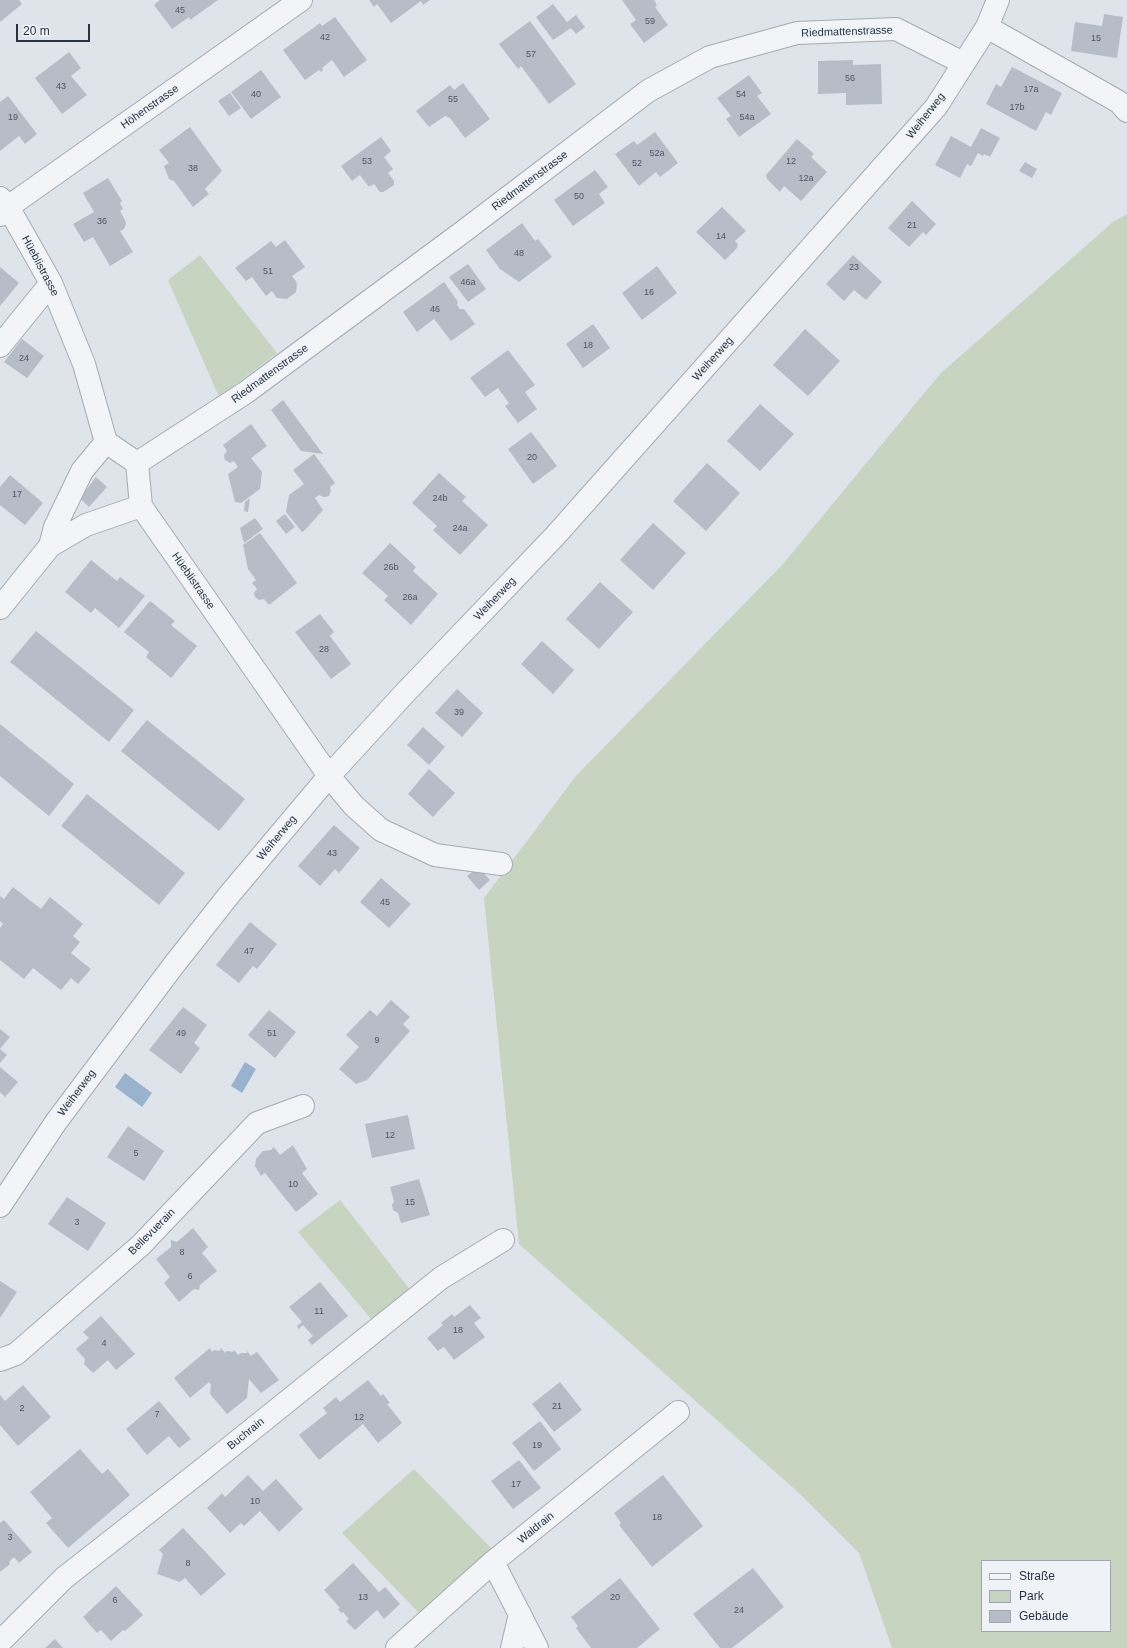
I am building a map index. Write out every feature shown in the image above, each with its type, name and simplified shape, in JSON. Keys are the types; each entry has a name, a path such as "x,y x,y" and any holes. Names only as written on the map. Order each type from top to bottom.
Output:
{"street":[{"name":"Höhenstrasse","path":"3,207 301,0"},
{"name":"Weiherweg","path":"0,1206 56,1122 173,966 229,895 329,776 555,536 936,107 987,27 998,0"},
{"path":"987,27 1119,102 1127,111"},
{"name":"Riedmattenstrasse","path":"137,463 245,393 464,232 648,91 710,57 797,33 896,29 963,63"},
{"name":"Hüeblistrasse","path":"3,207 51,282 84,364 106,442"},
{"path":"0,346 51,282"},
{"path":"50,546 55,527 82,471 106,442 137,463"},
{"name":"Hüeblistrasse","path":"137,463 141,506 329,776 354,806 381,830 435,855 501,864"},
{"path":"0,608 50,546 86,525 141,506"},
{"name":"Bellevuerain","path":"0,1360 16,1354 141,1244 257,1123 303,1106"},
{"name":"Buchrain","path":"0,1642 64,1578 198,1473 441,1278 503,1240"},
{"name":"Waldrain","path":"397,1648 493,1562 678,1412"},
{"path":"493,1562 537,1648"},
{"path":"512,1648 520,1614"}],"green space":[{"path":"1127,214 1127,1648 892,1648 859,1553 800,1494 519,1244 484,898 576,776 783,564 940,374 1113,222"},
{"path":"200,255 277,353 219,397 168,280"},
{"path":"340,1200 411,1291 372,1320 298,1232"},
{"path":"414,1469 494,1551 419,1613 342,1533"}],"water":[{"path":"245,1062 256,1069 242,1093 231,1086"},
{"path":"125,1073 152,1093 142,1107 115,1087"}],"building":[{"path":"0,0 19,0 22,4 0,22"},
{"path":"160,0 218,0 190,20 189,17 172,29 154,5"},
{"path":"369,0 430,0 423,5 421,1 391,23 377,4 374,7"},
{"path":"622,0 654,0 657,5 655,7 668,25 644,43 630,24 636,20"},
{"path":"553,4 567,22 576,15 585,27 576,34 571,28 553,40 536,17"},
{"path":"1104,14 1123,17 1117,58 1071,51 1075,22 1102,26"},
{"path":"335,17 367,60 344,77 332,60 322,68 323,70 321,72 319,70 305,80 283,50 320,23 322,26"},
{"path":"530,21 576,84 549,104 521,66 518,69 499,44"},
{"path":"69,52 81,68 71,76 87,95 62,114 35,78"},
{"path":"853,60 853,65 881,64 882,104 846,105 846,93 818,94 818,61"},
{"path":"1012,67 1062,93 1051,115 1046,112 1036,131 986,104 996,84 1001,87"},
{"path":"261,70 281,97 251,119 231,92"},
{"path":"749,75 762,93 757,96 771,114 739,137 726,119 731,116 717,98"},
{"path":"463,83 490,119 465,138 450,118 445,116 429,127 416,111 450,85 454,90"},
{"path":"230,93 241,108 229,116 218,101"},
{"path":"8,96 37,134 25,144 19,136 0,151 0,102"},
{"path":"190,127 222,171 205,189 209,194 193,207 174,181 169,179 164,166 169,163 159,150"},
{"path":"981,128 1000,138 990,157 984,154 983,156 978,153 971,166 967,164 960,178 935,165 951,136 971,147"},
{"path":"655,132 678,163 660,177 656,172 639,186 615,154 634,141 637,145"},
{"path":"381,137 391,151 384,157 393,169 388,173 394,181 394,185 383,192 380,192 374,184 369,187 360,175 352,181 341,166"},
{"path":"797,139 814,154 811,157 827,172 801,201 784,186 780,192 767,179 766,175"},
{"path":"1025,162 1037,169 1032,178 1019,171"},
{"path":"595,170 608,187 599,194 605,203 573,226 554,200"},
{"path":"108,178 122,201 120,203 123,209 120,211 126,224 124,229 120,231 133,252 110,266 93,237 84,242 73,224 94,212 83,193"},
{"path":"912,201 936,224 926,235 923,232 909,247 888,228"},
{"path":"722,207 746,231 735,241 738,244 737,248 725,260 696,232"},
{"path":"522,223 535,241 538,239 552,257 519,282 500,269 486,250"},
{"path":"285,240 305,267 292,276 297,283 296,292 287,299 277,298 272,291 266,296 252,277 246,281 235,268 271,241 276,247"},
{"path":"853,255 882,282 866,300 854,290 844,301 826,284"},
{"path":"468,264 486,289 468,302 449,277"},
{"path":"657,266 677,293 642,320 622,293"},
{"path":"0,267 19,283 0,306"},
{"path":"444,282 458,302 457,305 460,309 464,309 475,324 451,341 434,319 417,332 403,312"},
{"path":"593,324 610,348 583,368 566,344"},
{"path":"805,329 840,361 808,396 773,365"},
{"path":"22,339 44,356 27,378 4,362"},
{"path":"508,350 535,385 525,392 537,409 518,423 505,406 509,403 498,388 485,397 470,378"},
{"path":"283,400 323,454 301,451 271,410"},
{"path":"760,404 794,434 760,471 727,441"},
{"path":"251,424 267,446 251,458 262,472 260,489 241,503 235,502 228,474 238,467 234,461 230,463 225,460 224,455 227,451 223,445"},
{"path":"531,432 557,466 533,484 508,449"},
{"path":"314,454 335,483 330,487 331,491 329,496 324,497 319,495 315,498 323,510 302,532 286,512 289,495 304,484 293,470"},
{"path":"707,463 740,493 706,531 673,501"},
{"path":"439,473 466,497 462,501 488,525 460,555 433,530 437,526 412,503"},
{"path":"10,475 43,503 25,525 0,505 0,487"},
{"path":"96,477 107,487 89,507 80,498"},
{"path":"250,498 248,512 244,511 245,502"},
{"path":"285,514 295,527 286,534 276,521"},
{"path":"255,518 263,529 244,543 240,528"},
{"path":"653,523 686,553 653,590 620,560"},
{"path":"260,533 297,583 269,605 264,599 259,600 255,597 254,593 257,589 252,583 256,580 248,569 243,545"},
{"path":"390,543 416,567 413,571 438,594 411,625 384,600 388,596 362,573"},
{"path":"91,560 117,581 120,577 145,596 119,628 95,608 91,613 65,592"},
{"path":"600,582 633,612 599,649 566,619"},
{"path":"150,601 175,621 171,625 197,646 171,678 146,657 149,652 124,632"},
{"path":"320,614 334,632 330,636 351,664 331,679 295,632"},
{"path":"36,631 134,710 109,742 10,662"},
{"path":"542,641 574,670 553,694 521,664"},
{"path":"457,689 483,713 462,737 435,713"},
{"path":"147,720 245,799 219,831 121,751"},
{"path":"0,724 74,784 49,816 0,776"},
{"path":"423,727 445,747 429,765 407,745"},
{"path":"429,769 455,793 433,817 408,794"},
{"path":"87,794 185,873 159,905 61,826"},
{"path":"334,825 360,848 339,873 335,869 320,886 298,866"},
{"path":"478,867 490,880 479,890 467,876"},
{"path":"381,878 411,904 389,928 360,902"},
{"path":"13,887 41,909 50,897 83,924 73,936 80,942 71,953 91,969 78,984 71,978 61,990 33,968 24,979 0,960 0,928 3,924 0,921 0,896 4,899"},
{"path":"250,922 277,944 257,969 253,966 239,983 216,965"},
{"path":"391,1000 410,1017 403,1024 410,1031 367,1080 356,1084 339,1069 359,1047 346,1035 370,1010 377,1016"},
{"path":"183,1007 207,1025 194,1043 200,1048 181,1074 149,1050"},
{"path":"269,1010 296,1032 275,1058 248,1035"},
{"path":"0,1029 10,1037 0,1049"},
{"path":"0,1049 7,1055 0,1063"},
{"path":"0,1067 18,1082 5,1097 0,1092"},
{"path":"408,1115 415,1149 372,1158 365,1124"},
{"path":"128,1126 164,1151 144,1181 107,1157"},
{"path":"293,1145 307,1169 302,1173 318,1194 296,1212 265,1173 261,1176 255,1166 256,1159 263,1151 271,1150 274,1147 280,1155"},
{"path":"419,1179 430,1215 401,1223 398,1213 393,1210 392,1205 394,1201 390,1187"},
{"path":"67,1197 106,1223 88,1251 48,1224"},
{"path":"193,1228 208,1247 202,1253 217,1271 200,1285 199,1290 194,1289 179,1302 164,1283 170,1277 156,1259 171,1247 171,1240 177,1242"},
{"path":"0,1281 17,1292 0,1318"},
{"path":"320,1282 348,1316 312,1345 308,1340 313,1336 303,1325 299,1329 297,1326 302,1322 289,1307"},
{"path":"470,1305 481,1318 474,1323 485,1337 454,1360 444,1347 438,1351 427,1338 443,1325 441,1323 452,1314 454,1317"},
{"path":"101,1316 135,1354 116,1370 108,1360 93,1373 84,1364 85,1359 76,1349 89,1338 83,1332"},
{"path":"210,1348 212,1352 214,1350 221,1351 221,1348 225,1353 227,1351 234,1352 234,1350 238,1355 241,1353 247,1353 247,1351 251,1356 257,1352 279,1380 261,1393 249,1379 247,1398 227,1414 210,1394 211,1385 209,1382 190,1398 174,1378"},
{"path":"368,1380 381,1396 383,1394 390,1403 387,1404 402,1423 378,1443 363,1424 319,1460 299,1435 327,1413 323,1408 336,1397 340,1402"},
{"path":"560,1382 582,1410 554,1432 532,1404"},
{"path":"23,1385 51,1417 18,1446 0,1425 0,1395 5,1401"},
{"path":"159,1401 191,1439 179,1448 169,1436 147,1455 126,1429"},
{"path":"540,1421 561,1449 534,1471 512,1443"},
{"path":"80,1449 102,1474 108,1469 130,1495 68,1548 46,1523 52,1518 30,1492"},
{"path":"519,1460 541,1488 513,1509 491,1481"},
{"path":"248,1475 263,1491 276,1479 303,1509 279,1532 260,1511 244,1526 241,1523 230,1533 207,1508 222,1493 225,1497"},
{"path":"663,1475 703,1526 652,1567 619,1525 621,1523 614,1513"},
{"path":"4,1520 32,1552 19,1563 14,1557 9,1562 10,1564 0,1572 0,1523"},
{"path":"183,1528 226,1574 201,1596 185,1578 180,1582 157,1574 163,1554 159,1550"},
{"path":"353,1563 379,1592 385,1587 400,1604 384,1619 377,1610 355,1630 346,1621 349,1619 343,1612 341,1613 338,1609 340,1608 324,1590"},
{"path":"753,1568 784,1607 732,1648 720,1648 693,1614"},
{"path":"620,1578 660,1629 637,1648 591,1648 576,1628 578,1626 571,1617"},
{"path":"116,1586 143,1615 111,1641 101,1630 97,1633 83,1617"},
{"path":"55,1639 63,1648 45,1648"}]}
